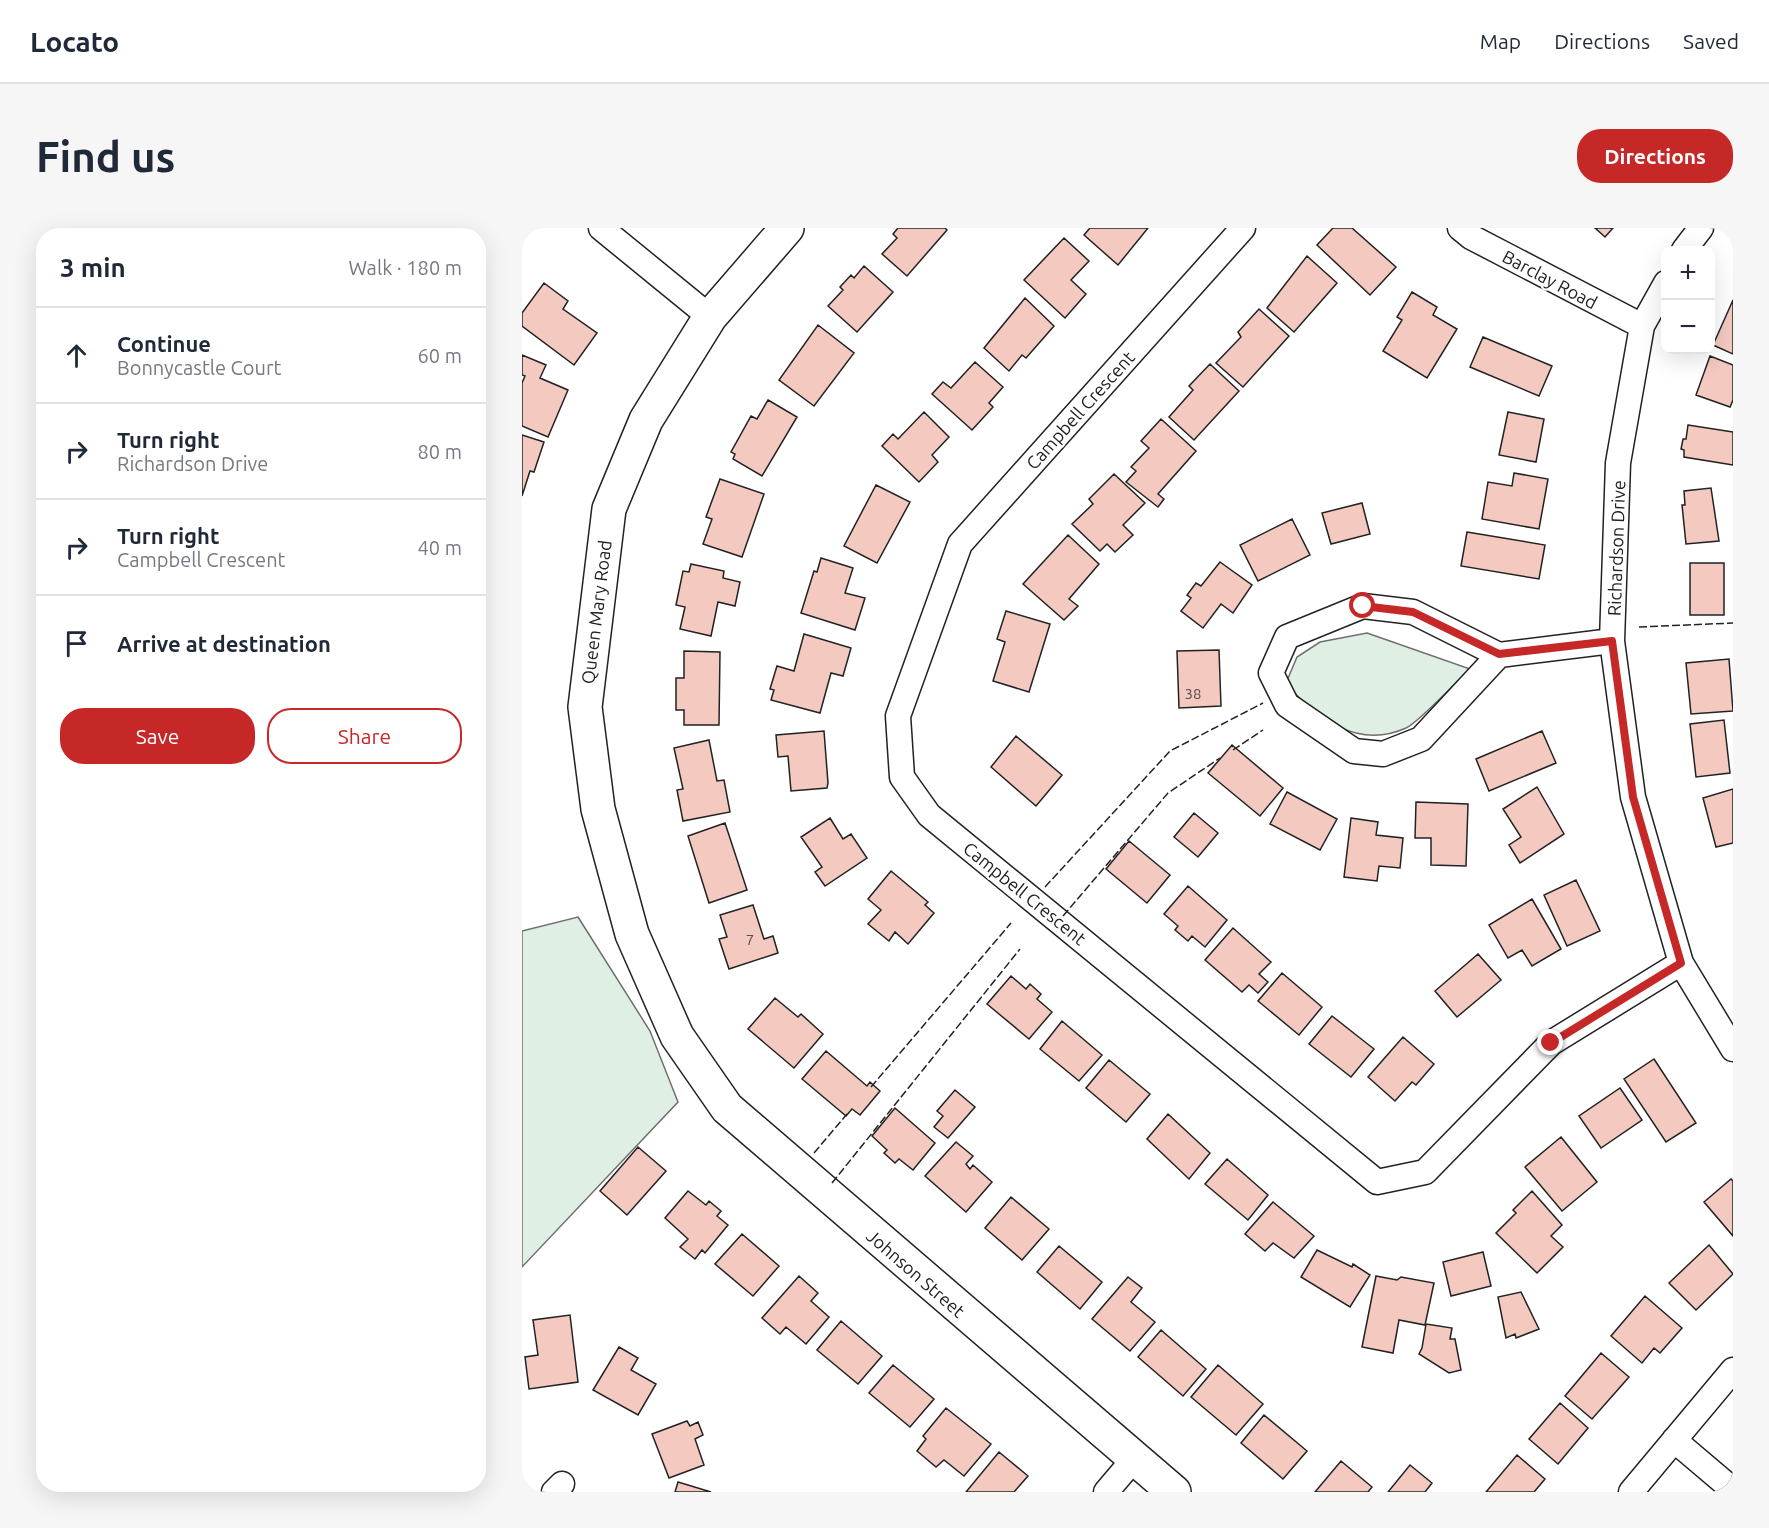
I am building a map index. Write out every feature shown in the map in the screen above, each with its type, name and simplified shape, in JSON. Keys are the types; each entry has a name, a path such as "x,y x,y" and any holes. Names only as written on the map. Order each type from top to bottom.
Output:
{"street":[{"path":"602,228 710,317"},
{"name":"Queen Mary Road","path":"677,1036 632,934 598,809 585,707 609,508 646,420 710,317 787,228"},
{"name":"Campbell Crescent","path":"1243,228 960,544 898,716 902,777 929,815 1377,1182 1425,1172 1551,1043 1681,963"},
{"name":"Barclay Road","path":"1460,228 1472,237 1642,326"},
{"path":"1687,246 1701,228"},
{"name":"Richardson Drive","path":"1661,290 1642,326 1618,463 1612,641 1633,797 1681,963 1733,1049"},
{"path":"1499,654 1421,739 1383,754 1354,751 1287,705 1270,673 1287,637 1363,606 1413,612 1499,654 1612,641"},
{"name":"Johnson Street","path":"677,1036 727,1108 1174,1492"},
{"path":"1631,1492 1733,1370"},
{"path":"1674,1440 1733,1490"},
{"path":"1106,1492 1134,1459"}],"green space":[{"path":"1367,633 1470,669 1412,725 1388,734 1355,733 1339,727 1310,708 1286,683 1297,657 1320,642"},
{"path":"578,917 650,1031 678,1102 522,1267 522,931"}],"building":[{"path":"898,228 945,228 947,230 907,276 882,254 897,238 893,234"},
{"path":"1090,228 1148,228 1118,265 1084,235"},
{"path":"1333,228 1352,228 1396,267 1370,295 1317,245"},
{"path":"1595,228 1613,228 1605,237"},
{"path":"1064,238 1089,261 1071,280 1086,294 1065,318 1024,280"},
{"path":"1307,256 1337,283 1294,332 1267,308"},
{"path":"864,266 893,292 857,332 828,306 843,290 840,287 851,275 854,278"},
{"path":"544,283 568,301 563,309 597,333 574,365 522,326 522,313"},
{"path":"1412,292 1437,307 1433,315 1457,329 1427,378 1383,351 1402,320 1397,317"},
{"path":"1025,298 1054,326 1026,358 1022,355 1009,371 984,348"},
{"path":"1733,300 1733,354 1715,346 1715,340"},
{"path":"1259,309 1289,336 1243,387 1216,363 1241,337 1238,332"},
{"path":"818,325 854,353 814,406 779,380"},
{"path":"1483,337 1552,366 1539,396 1470,367"},
{"path":"522,355 546,365 540,378 568,390 548,437 522,426 522,383 525,376 522,375"},
{"path":"1710,356 1733,365 1733,400 1730,407 1696,395"},
{"path":"975,362 1003,387 989,403 993,407 972,430 932,394 943,382 951,388"},
{"path":"1210,364 1239,391 1194,440 1169,417 1193,390 1189,386"},
{"path":"768,400 797,417 762,476 733,459 735,454 731,452 751,416 757,419"},
{"path":"924,412 949,437 932,455 938,462 919,482 882,446 893,434 898,439"},
{"path":"1508,412 1544,419 1536,462 1499,455"},
{"path":"1161,419 1196,451 1158,494 1164,499 1158,507 1126,482 1136,471 1131,467 1149,448 1141,441"},
{"path":"1688,425 1733,432 1733,465 1684,457 1684,450 1681,449 1683,439 1686,439"},
{"path":"522,435 544,442 534,472 530,471 522,496"},
{"path":"1514,473 1548,479 1539,529 1482,519 1488,482 1512,486"},
{"path":"1114,474 1145,503 1123,525 1133,535 1115,552 1107,544 1100,551 1072,524 1093,504 1089,499"},
{"path":"720,479 764,494 742,557 703,544 712,519 706,517"},
{"path":"876,485 910,502 877,563 844,546"},
{"path":"1711,488 1719,541 1686,544 1682,505 1685,505 1684,491"},
{"path":"1362,503 1370,534 1331,544 1322,513"},
{"path":"1292,519 1310,555 1258,581 1240,545"},
{"path":"1467,532 1545,545 1539,579 1461,566"},
{"path":"1068,535 1099,564 1069,599 1078,606 1064,620 1023,584"},
{"path":"821,558 853,568 845,593 865,598 855,630 801,613 814,571 817,572"},
{"path":"1220,562 1252,585 1233,613 1221,604 1203,628 1181,611 1191,598 1187,595 1196,583 1201,586"},
{"path":"1690,563 1724,563 1724,615 1690,615"},
{"path":"691,564 724,571 723,578 740,582 735,606 718,602 711,636 680,629 685,607 676,605 683,571 689,572"},
{"path":"1006,611 1050,624 1029,692 993,681 1005,642 997,639"},
{"path":"804,634 851,648 843,676 831,673 820,713 771,700 774,690 770,689 777,666 794,671"},
{"path":"1219,650 1221,706 1179,708 1177,651"},
{"path":"684,651 720,652 719,725 684,725 684,710 676,710 676,678 684,678"},
{"path":"1729,659 1733,711 1691,714 1686,663"},
{"path":"1724,720 1730,773 1696,777 1690,724"},
{"path":"824,731 827,788 791,791 788,756 778,757 776,735"},
{"path":"1542,731 1556,763 1489,791 1476,759"},
{"path":"1016,736 1062,775 1036,806 991,767"},
{"path":"709,740 717,781 724,780 730,812 683,821 677,790 683,789 674,748"},
{"path":"1232,745 1283,788 1260,816 1208,773"},
{"path":"1537,787 1564,834 1520,863 1509,845 1521,837 1503,809"},
{"path":"1733,789 1733,843 1716,847 1703,798"},
{"path":"1287,792 1337,819 1320,850 1270,824"},
{"path":"1416,802 1468,804 1466,866 1431,865 1431,838 1415,838"},
{"path":"1194,813 1218,833 1198,857 1174,837"},
{"path":"830,818 843,839 851,834 867,858 825,886 815,872 822,867 801,837"},
{"path":"1351,818 1378,822 1376,835 1403,838 1400,868 1379,866 1377,881 1344,877"},
{"path":"725,823 747,890 709,903 688,836"},
{"path":"1129,841 1170,875 1147,903 1106,869"},
{"path":"891,871 928,902 925,905 934,913 908,944 895,932 889,941 868,924 881,910 868,899"},
{"path":"1576,880 1600,931 1567,946 1544,895"},
{"path":"1188,886 1227,920 1205,947 1192,936 1188,941 1175,930 1178,926 1164,914"},
{"path":"1532,899 1561,949 1532,966 1522,950 1508,958 1489,925"},
{"path":"753,905 764,939 773,936 778,953 729,969 719,939 727,937 720,915"},
{"path":"1233,928 1271,962 1259,974 1268,982 1258,993 1249,985 1242,992 1205,960"},
{"path":"1478,954 1501,980 1457,1017 1435,991"},
{"path":"1282,973 1322,1007 1299,1035 1258,1001"},
{"path":"1011,976 1026,989 1030,984 1041,994 1037,999 1052,1012 1029,1039 987,1004"},
{"path":"775,998 798,1017 801,1014 823,1034 794,1068 748,1029"},
{"path":"1332,1016 1374,1049 1351,1077 1309,1044"},
{"path":"1062,1021 1102,1055 1079,1081 1040,1049"},
{"path":"1403,1037 1434,1064 1416,1085 1412,1082 1395,1101 1368,1077"},
{"path":"826,1051 867,1086 870,1082 880,1091 860,1115 852,1109 846,1116 802,1079"},
{"path":"1654,1059 1696,1123 1666,1142 1624,1079"},
{"path":"1109,1060 1150,1094 1126,1122 1086,1088"},
{"path":"1620,1088 1642,1120 1601,1148 1579,1116"},
{"path":"955,1090 975,1107 948,1138 934,1127 943,1116 937,1111"},
{"path":"895,1108 935,1143 913,1170 899,1159 895,1163 884,1153 887,1150 872,1136"},
{"path":"1168,1114 1210,1153 1189,1179 1147,1139"},
{"path":"1561,1137 1597,1182 1562,1211 1525,1167"},
{"path":"956,1142 973,1156 966,1164 970,1169 973,1165 992,1182 966,1212 925,1176"},
{"path":"638,1147 666,1171 627,1215 600,1191"},
{"path":"1227,1159 1268,1195 1248,1220 1205,1184"},
{"path":"1731,1179 1733,1181 1733,1236 1704,1202"},
{"path":"688,1191 706,1205 709,1201 721,1211 717,1216 728,1225 705,1253 702,1250 695,1259 680,1247 688,1239 665,1218"},
{"path":"1532,1191 1562,1225 1551,1236 1563,1247 1537,1273 1496,1233 1516,1213 1513,1210"},
{"path":"1011,1197 1049,1229 1022,1260 985,1228"},
{"path":"1273,1202 1314,1236 1294,1258 1273,1243 1265,1251 1245,1234"},
{"path":"742,1234 779,1266 753,1296 715,1264"},
{"path":"1709,1245 1733,1274 1696,1310 1669,1283"},
{"path":"1059,1246 1102,1282 1080,1309 1037,1272"},
{"path":"1317,1250 1352,1267 1353,1264 1370,1275 1350,1307 1301,1277"},
{"path":"1483,1252 1491,1286 1451,1296 1443,1262"},
{"path":"799,1276 818,1293 811,1301 829,1317 806,1344 786,1327 780,1334 762,1318"},
{"path":"1376,1276 1397,1280 1401,1277 1434,1283 1425,1325 1399,1320 1393,1353 1362,1347"},
{"path":"1128,1277 1142,1288 1131,1302 1155,1322 1130,1351 1092,1319"},
{"path":"1521,1292 1539,1329 1516,1338 1515,1334 1506,1338 1498,1297"},
{"path":"1645,1296 1682,1328 1660,1353 1654,1348 1642,1363 1611,1336"},
{"path":"570,1315 578,1382 529,1389 525,1357 538,1355 533,1320"},
{"path":"841,1321 882,1356 858,1384 817,1350"},
{"path":"1426,1324 1452,1328 1450,1339 1455,1339 1461,1370 1449,1373 1419,1354"},
{"path":"1161,1330 1206,1369 1183,1396 1138,1357"},
{"path":"619,1347 638,1358 631,1370 656,1384 638,1415 593,1390"},
{"path":"1601,1353 1629,1377 1592,1419 1565,1396"},
{"path":"893,1365 934,1399 910,1427 869,1393"},
{"path":"1218,1365 1263,1404 1236,1435 1191,1397"},
{"path":"1560,1403 1588,1428 1558,1464 1529,1439"},
{"path":"946,1408 991,1444 964,1476 944,1460 936,1467 917,1451 926,1439 923,1436"},
{"path":"1264,1415 1307,1451 1283,1479 1241,1443"},
{"path":"687,1421 690,1426 698,1422 703,1435 695,1439 704,1465 669,1478 652,1434"},
{"path":"999,1452 1028,1476 1014,1492 966,1492"},
{"path":"1517,1455 1545,1479 1534,1492 1486,1492"},
{"path":"1341,1461 1372,1487 1368,1492 1315,1492"},
{"path":"1410,1465 1432,1483 1425,1492 1388,1492"},
{"path":"678,1482 711,1492 675,1492"}],"fence":[{"path":"1639,627 1733,623"},
{"path":"1045,887 1170,751 1263,703"},
{"path":"1233,750 1263,730"},
{"path":"1063,916 1168,793 1220,758"},
{"path":"871,1087 1011,923"},
{"path":"832,1183 1020,949"},
{"path":"814,1153 847,1114"}],"route":[{"path":"1363,606 1413,612 1499,654 1612,641 1633,797 1681,963 1551,1043"}]}
